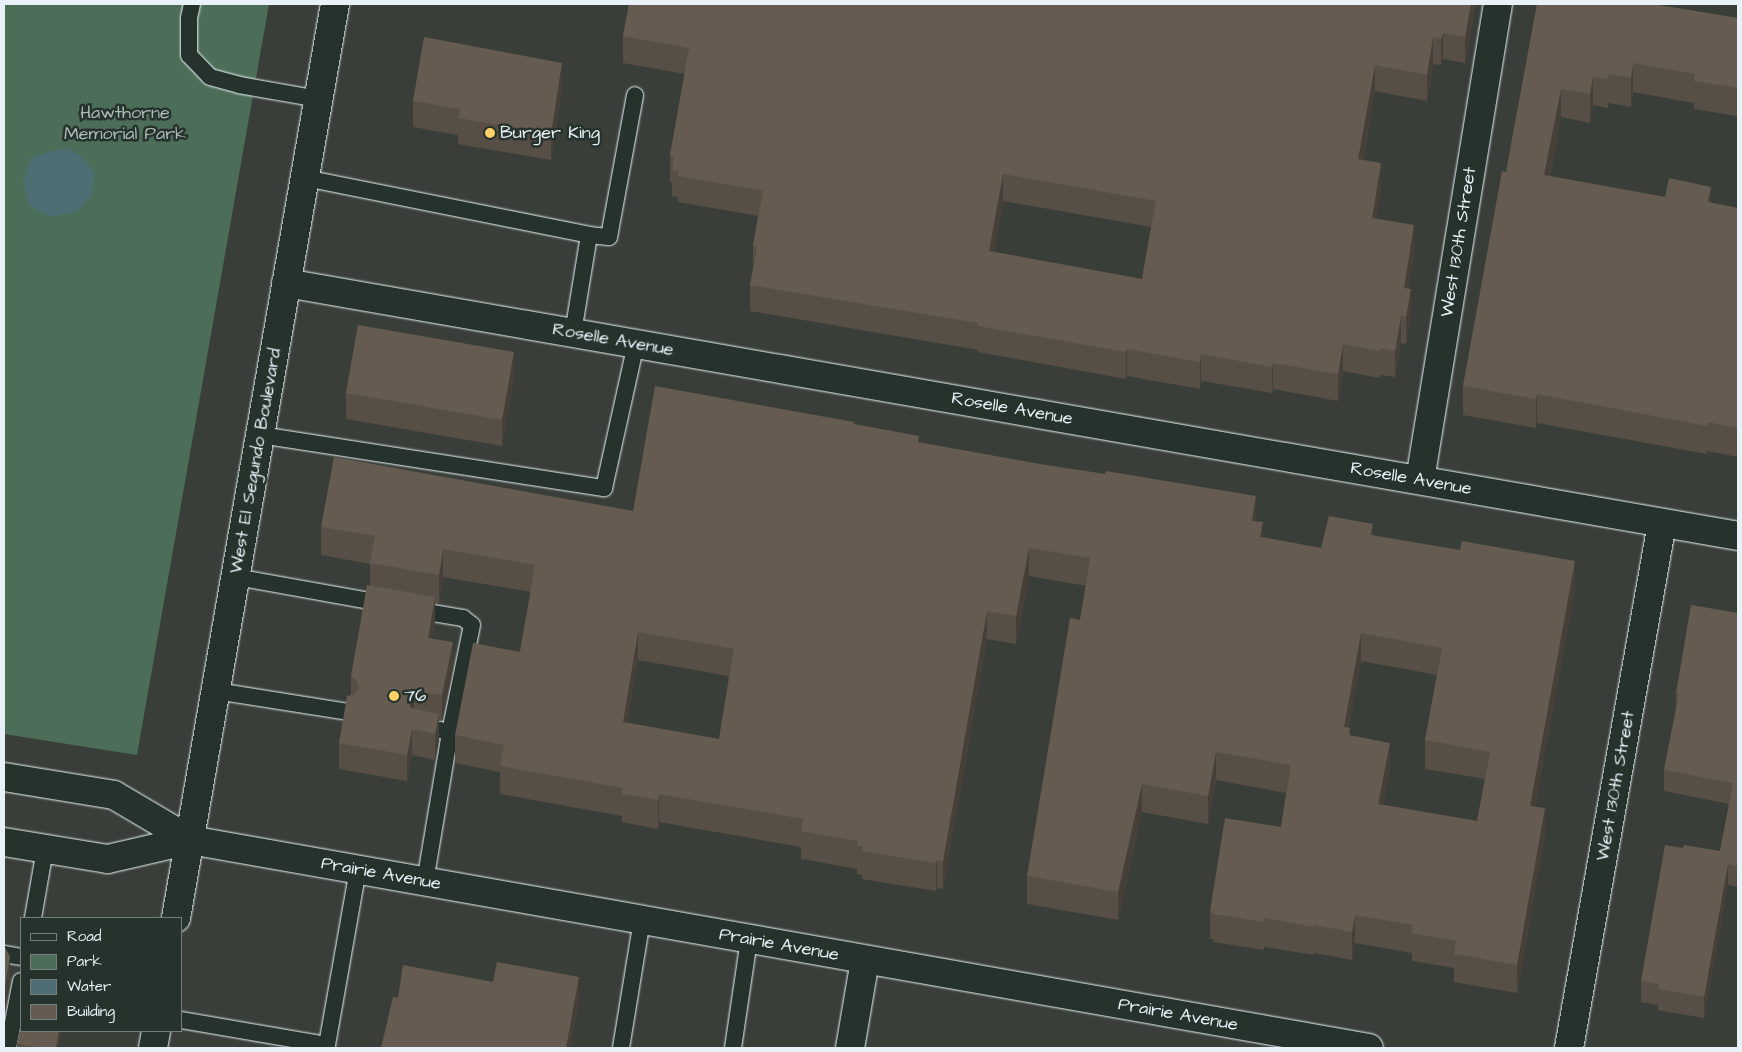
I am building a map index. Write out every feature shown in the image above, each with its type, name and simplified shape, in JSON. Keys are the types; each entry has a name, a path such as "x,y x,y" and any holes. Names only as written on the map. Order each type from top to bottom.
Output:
{"main road":[{"name":"West El Segundo Boulevard","path":"176,917 335,4"},
{"name":"West 130th Street","path":"1420,480 1498,4"},
{"name":"Roselle Avenue","path":"286,283 1738,536"},
{"name":"West 130th Street","path":"1569,1048 1662,523"},
{"name":"Prairie Avenue","path":"4,777 114,795 190,840 1369,1048"},
{"name":"Prairie Avenue","path":"4,842 108,859 190,840"},
{"path":"850,1048 865,960"},
{"path":"153,1048 156,1032"}],"lane":[{"path":"192,4 189,55 210,77 239,85 318,99"},
{"path":"305,178 589,235 609,237 635,94"},
{"path":"573,333 589,235"},
{"path":"260,436 604,488 636,344"},
{"path":"236,577 464,618 472,625 450,732 425,882"},
{"path":"216,691 349,712"},
{"path":"425,727 450,732"},
{"path":"33,917 46,849"},
{"path":"182,1020 327,1045 358,870"},
{"path":"621,1048 642,920"},
{"path":"733,1048 749,940"},
{"path":"4,954 20,957"},
{"path":"8,1048 20,987"}],"green space":[{"name":"Hawthorne Memorial Park","path":"4,4 269,4 137,755 4,734"}],"water":[{"path":"68,148 83,158 95,174 91,196 77,212 52,217 29,206 23,181 31,158"}],"building":[{"path":"629,4 1471,4 1465,37 1443,33 1441,39 1433,37 1427,75 1375,65 1358,159 1381,163 1372,218 1414,225 1404,288 1411,289 1406,317 1401,316 1395,351 1380,348 1380,351 1343,344 1338,374 1273,363 1272,367 1201,354 1200,362 1127,349 1126,352 978,326 978,323 750,285 757,247 753,246 763,191 678,176 679,171 672,170 674,156 670,155 689,48 623,36","holes":["1003,174 1156,201 1142,279 989,251"]},
{"path":"1537,4 1653,4 1738,18 1738,88 1694,81 1695,74 1633,63 1631,78 1608,74 1608,79 1593,77 1590,94 1561,89 1544,175 1665,197 1669,178 1711,187 1708,202 1738,208 1738,428 1707,422 1707,426 1537,394 1536,399 1463,386 1502,171 1506,172"},
{"path":"424,37 562,63 551,134 458,118 460,109 413,101"},
{"path":"358,325 514,352 502,420 346,393"},
{"path":"655,386 854,422 854,424 919,436 918,442 1040,464 1105,474 1106,471 1256,496 1252,521 1263,522 1260,537 1321,548 1329,516 1373,524 1371,535 1460,550 1462,541 1575,561 1530,806 1545,808 1517,965 1454,954 1456,941 1412,933 1413,925 1355,915 1352,932 1264,918 1264,922 1213,914 1213,911 1210,911 1225,818 1281,827 1291,765 1216,752 1208,796 1142,784 1118,892 1027,876 1070,618 1080,620 1090,558 1029,548 1016,616 987,611 943,861 937,860 936,863 862,851 863,847 857,846 858,841 801,831 803,819 659,794 658,800 622,794 623,788 500,766 504,745 455,735 473,643 520,652 535,565 443,549 439,575 370,563 375,536 321,527 334,457 633,511","holes":["638,632 734,649 719,739 623,722","1361,633 1442,648 1425,740 1490,752 1477,821 1378,804 1390,743 1349,735 1350,728 1344,727"]},
{"path":"367,585 435,597 428,638 453,642 442,695 414,691 407,699 411,708 439,714 435,734 412,729 407,755 339,743 347,696 353,695 359,688 358,682 351,676"},
{"path":"1691,605 1738,613 1738,866 1728,864 1704,997 1658,989 1659,984 1641,981 1665,845 1683,848 1684,845 1720,851 1733,783 1664,770 1679,694 1676,693"},
{"path":"4,945 10,957 4,992"},
{"path":"497,962 579,977 566,1048 381,1048 393,997 398,998 403,965 493,982"},
{"path":"20,1029 20,1032 59,1032 56,1048 41,1048 17,1044"}],"place":[{"name":"Burger King","path":"490,133"},
{"name":"76","path":"394,696"}]}
